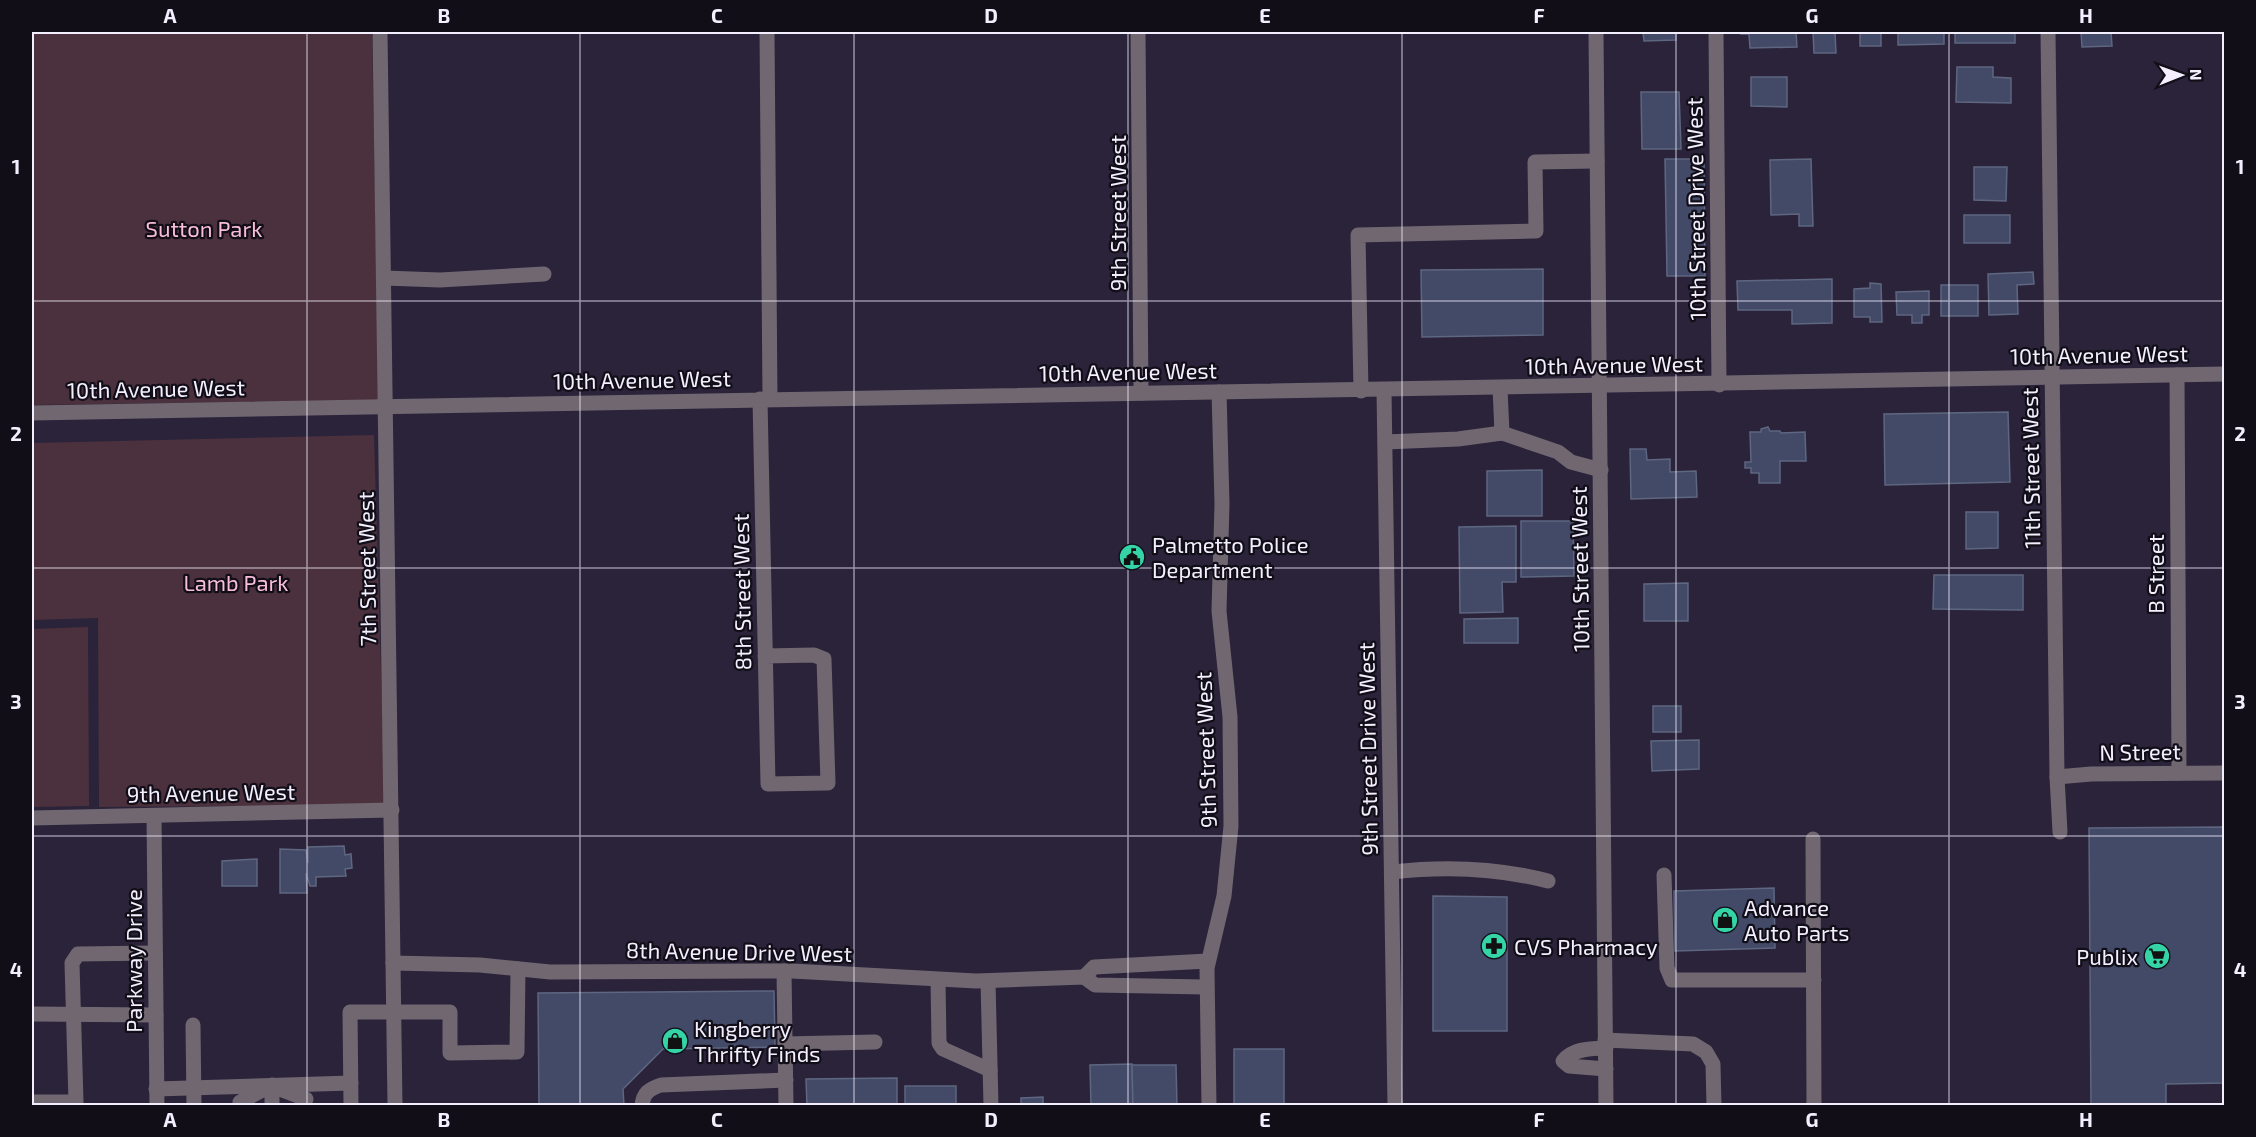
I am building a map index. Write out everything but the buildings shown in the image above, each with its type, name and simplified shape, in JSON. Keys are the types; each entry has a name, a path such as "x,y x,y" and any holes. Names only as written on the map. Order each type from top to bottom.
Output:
{"street":[{"name":"7th Street West","path":"380,32 392,810 394,1106"},
{"name":"8th Street West","path":"765,656 814,655 824,659 828,783 768,784 765,656 767,32"},
{"name":"9th Street West","path":"1138,32 1141,393"},
{"name":"10th Street West","path":"1596,32 1606,1106"},
{"name":"10th Street Drive West","path":"1716,32 1719,385"},
{"name":"11th Street West","path":"2048,32 2057,777 2060,831"},
{"path":"1361,391 1358,235 1536,231 1535,162 1597,161"},
{"path":"384,278 440,280 544,274"},
{"name":"10th Avenue West","path":"32,412 1384,391 2224,374"},
{"name":"B Street","path":"2177,375 2179,773"},
{"path":"1500,388 1502,433"},
{"name":"9th Street Drive West","path":"1384,391 1395,1106"},
{"name":"9th Street West","path":"1209,1106 1205,987 1208,961 1224,896 1231,826 1230,717 1219,611 1221,504 1219,392"},
{"path":"1385,442 1458,439 1502,433 1558,452 1571,462 1600,470"},
{"name":"N Street","path":"2057,777 2224,773"},
{"name":"9th Avenue West","path":"32,818 392,810"},
{"name":"Parkway Drive","path":"154,816 157,1106"},
{"path":"1813,839 1814,1106"},
{"path":"1392,872 1463,869 1500,872 1548,881"},
{"path":"1664,875 1667,968 1672,980 1814,980"},
{"path":"32,1102 77,1104 72,963 78,954 155,953"},
{"name":"8th Avenue Drive West","path":"1084,977 1094,967 1208,961"},
{"name":"8th Avenue Drive West","path":"393,963 550,972 784,971 938,980 988,981 1084,977 1095,985 1205,987"},
{"path":"351,1106 350,1012 450,1012 450,1053 517,1052 518,969"},
{"path":"784,971 786,1106"},
{"path":"938,980 939,1042 943,1049 990,1070"},
{"path":"988,981 991,1106"},
{"path":"32,1014 156,1015"},
{"path":"194,1025 194,1106"},
{"path":"785,1044 875,1042"},
{"path":"1606,1069 1569,1066 1563,1061 1569,1054 1606,1044 1693,1044 1706,1052 1713,1064 1714,1106"},
{"path":"642,1106 643,1098 648,1090 661,1085 786,1080"},
{"path":"156,1089 351,1083"},
{"path":"272,1085 306,1100"},
{"path":"272,1085 272,1102"},
{"path":"240,1102 272,1085"}],"green space":[{"name":"Sutton Park","path":"32,32 372,32 379,400 32,405"},
{"name":"Lamb Park","path":"374,435 385,805 99,807 98,618 32,620 32,443"},
{"path":"88,627 89,806 32,807 32,629"}],"place":[{"name":"Palmetto Police Department","path":"1132,557"},
{"name":"Advance Auto Parts","path":"1725,920"},
{"name":"CVS Pharmacy","path":"1494,946"},
{"name":"Publix","path":"2157,956"},
{"name":"Kingberry Thrifty Finds","path":"675,1041"}]}
